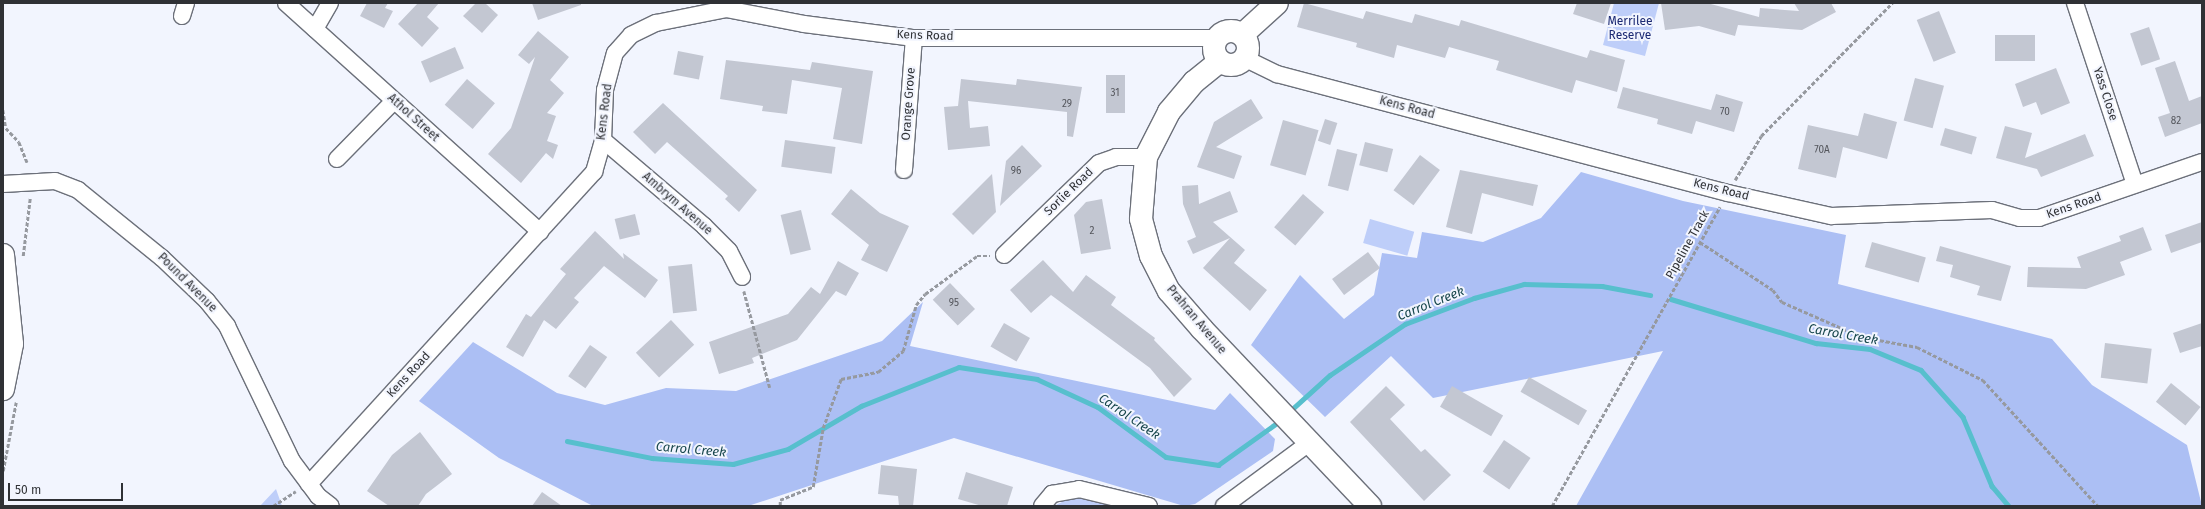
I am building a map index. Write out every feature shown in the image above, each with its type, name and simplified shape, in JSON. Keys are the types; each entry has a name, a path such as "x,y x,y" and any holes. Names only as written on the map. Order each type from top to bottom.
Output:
{"street":[{"name":"Athol Street","path":"286,3 540,232"},
{"path":"315,29 330,3"},
{"path":"1242,35 1277,3"},
{"name":"Yass Close","path":"2075,3 2134,184"},
{"name":"Kens Road","path":"309,484 594,172 602,140 605,90 615,53 631,35 656,23 726,9 804,24 914,38 1217,38"},
{"path":"1231,31 1242,35 1247,46 1244,58 1234,64 1220,61 1214,50 1217,38 1231,31"},
{"name":"Orange Grove","path":"904,170 914,38"},
{"name":"Kens Road","path":"1244,58 1277,74 1728,193 1831,216 1992,210 2020,218 2039,218 2134,184 2202,162"},
{"name":"Prahran Avenue","path":"1220,61 1194,82 1169,112 1146,157 1141,219 1151,256 1169,291 1309,443 1370,506"},
{"path":"337,159 394,101"},
{"name":"Ambrym Avenue","path":"602,140 709,231 729,251 742,277"},
{"name":"Sorlie Road","path":"1004,255 1099,163 1116,157 1146,157"},
{"name":"Pound Avenue","path":"3,184 55,181 78,190 162,258 207,301 227,326 292,461 309,484 331,506"},
{"path":"3,255 12,344 3,389"},
{"path":"1224,506 1309,443"},
{"path":"1042,506 1052,494 1080,489 1149,506"}],"path":[{"name":"Pipeline Track","path":"1552,506 1761,136 1892,3"},
{"path":"3,110 6,128 19,142 27,162"},
{"path":"1700,242 1773,290 1782,302 1862,337 1918,348 1984,380 2098,506"},
{"path":"780,506 780,500 813,487 823,428 841,379 878,372 903,351 916,305 925,294 977,256 1004,255"},
{"path":"742,277 770,388"},
{"path":"273,506 291,494"}],"green space":[{"name":"Merrilee Reserve","path":"1614,3 1659,3 1645,56 1603,45"},
{"path":"1370,219 1414,232 1407,256 1363,243"},
{"path":"276,489 282,506 260,506"},
{"path":"1076,495 1111,506 1054,506"}],"shaded area":[{"path":"1581,172 1683,201 1846,235 1838,284 2052,339 2092,385 2187,445 2202,506 1576,506 1663,351 1433,398 1391,356 1325,417 1251,345 1300,275 1344,319 1374,295 1382,253 1417,258 1422,232 1483,242 1541,218"},
{"path":"923,302 910,346 1215,410 1230,393 1275,439 1273,451 1195,504 1184,506 954,438 748,506 593,506 499,458 419,401 473,342 557,393 605,405 666,388 736,391 882,341"}],"building":[{"path":"367,3 388,3 385,8 393,11 384,28 360,16"},
{"path":"418,3 439,3 427,17 439,28 422,47 398,24"},
{"path":"476,3 485,3 498,15 482,33 463,16"},
{"path":"532,3 581,3 581,5 538,20"},
{"path":"1304,3 1363,19 1366,11 1412,23 1415,14 1459,26 1461,20 1587,58 1590,50 1625,60 1617,92 1576,80 1572,93 1496,70 1499,61 1449,47 1445,58 1397,45 1394,58 1356,47 1357,43 1297,27"},
{"path":"1577,3 1611,3 1604,24 1573,14"},
{"path":"1661,3 1707,3 1759,17 1760,8 1799,11 1794,3 1831,3 1836,12 1802,30 1738,25 1735,36 1699,26 1665,30"},
{"path":"1939,11 1956,53 1934,62 1917,20"},
{"path":"2149,27 2160,59 2141,66 2130,34"},
{"path":"538,31 569,57 550,80 564,93 547,113 556,116 547,141 558,145 553,159 546,153 521,183 488,154 511,128 535,57 529,64 518,55"},
{"path":"1995,35 2035,35 2035,61 1995,61"},
{"path":"455,47 464,68 430,83 421,61"},
{"path":"678,51 704,56 699,80 673,75"},
{"path":"726,60 810,70 812,62 873,71 862,144 833,139 842,88 792,80 787,114 762,111 763,106 720,99"},
{"path":"2175,61 2189,101 2202,96 2202,123 2165,137 2158,117 2170,113 2155,68"},
{"path":"2056,68 2070,103 2041,115 2036,102 2023,107 2015,84"},
{"path":"1106,75 1125,75 1125,113 1106,113"},
{"path":"1915,78 1944,86 1933,128 1904,121"},
{"path":"467,79 495,103 473,129 445,105"},
{"path":"961,79 1016,85 1017,79 1082,87 1073,137 1067,136 1067,112 968,101 970,128 988,126 990,146 948,150 944,107 958,106"},
{"path":"1623,87 1711,110 1716,94 1743,102 1734,132 1696,121 1692,134 1657,124 1658,119 1617,108"},
{"path":"1251,99 1263,118 1216,147 1242,156 1234,179 1197,167 1214,122"},
{"path":"663,103 757,190 739,212 725,199 728,196 667,142 655,154 633,132"},
{"path":"1864,113 1897,122 1887,159 1843,147 1836,178 1798,169 1808,125 1858,136"},
{"path":"1325,119 1337,123 1330,145 1318,141"},
{"path":"1283,120 1319,130 1306,175 1270,165"},
{"path":"2005,126 2032,133 2025,158 2085,134 2094,156 2041,177 2037,169 1996,158"},
{"path":"1945,128 1977,137 1972,154 1940,145"},
{"path":"785,140 836,147 832,174 781,167"},
{"path":"1365,142 1393,149 1387,172 1359,165"},
{"path":"1022,145 1042,166 1000,206 1006,161"},
{"path":"1337,149 1357,154 1348,191 1328,186"},
{"path":"1420,155 1440,170 1413,205 1394,190"},
{"path":"1460,170 1538,185 1533,206 1482,193 1472,234 1446,227"},
{"path":"992,174 996,212 973,235 952,214"},
{"path":"1198,185 1199,204 1230,191 1238,212 1213,222 1245,250 1234,263 1267,290 1250,311 1203,268 1230,238 1193,254 1187,241 1196,237 1183,204 1182,186"},
{"path":"851,189 880,213 909,226 887,272 861,260 869,245 831,214"},
{"path":"1303,194 1324,212 1295,246 1274,227"},
{"path":"1102,199 1111,249 1081,254 1074,215 1086,202"},
{"path":"801,210 811,250 791,255 781,215"},
{"path":"635,214 640,234 620,239 615,219"},
{"path":"2202,222 2202,242 2171,253 2165,235"},
{"path":"2143,227 2152,250 2120,262 2125,275 2086,289 2027,287 2028,267 2081,268 2077,257 2121,241 2119,236"},
{"path":"595,231 624,259 623,253 658,280 645,298 604,266 574,298 579,302 556,329 544,320 523,357 506,347 526,314 531,317 566,274 560,269"},
{"path":"1872,242 1926,257 1919,282 1865,267"},
{"path":"1940,246 2011,266 2001,301 1977,295 1980,286 1950,277 1953,265 1936,261"},
{"path":"1368,252 1380,268 1344,295 1332,279"},
{"path":"1043,260 1073,292 1086,275 1116,297 1111,305 1155,338 1154,340 1192,379 1174,397 1150,368 1051,295 1031,313 1010,290"},
{"path":"838,261 859,273 846,296 836,291 797,340 752,358 754,363 719,374 709,342 788,314 811,287 820,294"},
{"path":"692,264 697,311 673,313 668,267"},
{"path":"950,283 975,309 958,326 933,300"},
{"path":"671,320 694,345 659,378 636,353"},
{"path":"1004,323 1030,338 1016,361 990,346"},
{"path":"2202,323 2202,346 2180,353 2173,333"},
{"path":"2105,343 2152,349 2147,383 2101,378"},
{"path":"590,345 607,357 585,388 568,376"},
{"path":"1529,377 1587,410 1579,425 1520,392"},
{"path":"2171,383 2201,407 2185,426 2156,402"},
{"path":"1386,386 1405,405 1390,419 1421,452 1425,449 1451,475 1424,501 1350,422"},
{"path":"1452,386 1503,416 1491,436 1440,407"},
{"path":"420,432 452,474 426,494 418,506 389,506 367,491 392,455"},
{"path":"1504,440 1531,458 1509,489 1483,472"},
{"path":"881,465 917,469 913,506 899,506 898,496 878,494"},
{"path":"966,472 1013,487 1007,506 982,506 958,499"},
{"path":"542,492 562,506 532,506"}],"waterway":[{"name":"Carrol Creek","path":"1289,412 1330,375 1405,324 1474,298 1524,284 1602,286 1650,295"},
{"name":"Carrol Creek","path":"1671,299 1816,343 1870,349 1921,370 1963,417 1992,486 2009,506"},
{"name":"Carrol Creek","path":"567,441 652,458 733,464 788,449 861,406 959,367 1037,379 1098,407 1166,457 1218,465 1281,420"}]}
